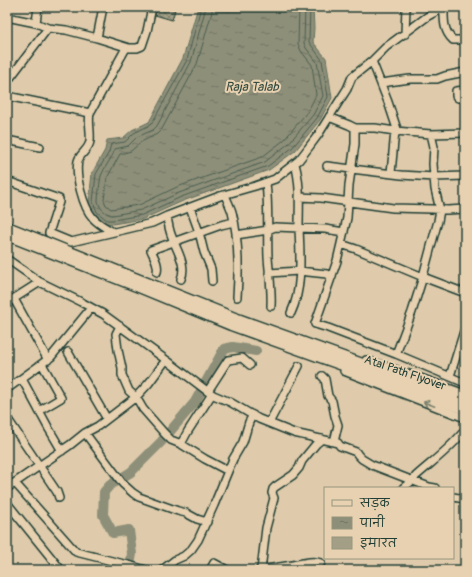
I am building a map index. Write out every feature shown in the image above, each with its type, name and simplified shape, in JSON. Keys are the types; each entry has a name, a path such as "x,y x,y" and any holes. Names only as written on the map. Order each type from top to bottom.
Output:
{"highway":[{"path":"7,227 68,255"},
{"path":"7,235 68,255"},
{"name":"Atal Path Flyover","path":"68,255 232,321 465,408"},
{"name":"Atal Path Flyover","path":"349,364 415,382 465,401"}],"street":[{"path":"36,23 38,7"},
{"path":"97,38 103,7"},
{"path":"7,17 36,23 48,28 66,30 97,38 126,48 137,48 142,46 152,7"},
{"path":"405,34 406,7"},
{"path":"7,181 59,199 49,233 71,242 152,223 224,195 266,183 275,179 295,164 309,147 329,117 347,89 352,77 372,61 386,47 428,16 444,7 444,21 446,32 449,37 453,40 465,38"},
{"path":"7,82 48,28"},
{"path":"113,232 104,227 93,217 86,206 78,180 77,163 79,156 88,148 90,142 90,113 126,48"},
{"path":"372,61 388,102 397,132 391,173"},
{"path":"381,83 410,79 437,79 465,72"},
{"path":"7,96 90,113"},
{"path":"329,117 355,128 375,128 397,132 431,134 465,133"},
{"path":"355,128 355,144 347,218 332,277 315,324 396,354 465,383"},
{"path":"396,354 423,277 440,210 434,177 434,147 431,134"},
{"path":"7,140 40,147"},
{"path":"291,313 298,287 300,238 300,197 295,164"},
{"path":"327,166 434,177 465,176"},
{"path":"266,183 268,196 269,272 272,295 271,306"},
{"path":"224,195 232,210 236,235 238,256 237,297"},
{"path":"300,197 321,198 393,208 440,210 465,209"},
{"path":"190,207 211,269 212,281"},
{"path":"167,216 168,224 183,267 183,275 181,279"},
{"path":"7,222 57,243 111,272"},
{"path":"157,272 157,264 151,250 199,232 234,222"},
{"path":"236,235 268,230 275,227 344,232"},
{"path":"7,240 52,257 111,272"},
{"path":"341,244 465,293"},
{"path":"7,259 40,282 103,314 210,393 230,402 259,419 294,433 338,443 340,446 356,452 362,459 372,464 429,487"},
{"path":"269,272 299,271 327,274 332,277"},
{"path":"39,411 61,398 45,362 10,301 40,282"},
{"path":"7,389 51,357 91,308"},
{"path":"120,326 116,334 118,350 122,375 129,391 136,397 143,409 171,440 181,444 228,471"},
{"path":"450,376 465,328"},
{"path":"68,352 107,419"},
{"path":"465,394 348,354 337,359 342,370 465,418"},
{"path":"181,444 228,360 242,358 250,365"},
{"path":"7,488 98,426 136,397 149,383 166,360"},
{"path":"269,423 299,366"},
{"path":"322,376 325,379 328,396 332,401 334,416 338,425 334,442"},
{"path":"22,378 62,451"},
{"path":"162,570 175,560 184,556 191,550 198,540 233,459 243,442 249,422 253,416"},
{"path":"7,418 57,492 59,498"},
{"path":"404,487 414,480 416,476 460,437 465,430"},
{"path":"86,433 123,484 133,493 139,497 186,513 207,522"},
{"path":"322,439 302,461 299,468 293,475 273,489 272,493 274,498 266,528 259,570 316,561 323,564"},
{"path":"15,483 76,552 146,570"},
{"path":"454,497 465,499"},
{"path":"7,503 61,570"},
{"path":"210,570 214,563 227,570"}],"water":[{"name":"Raja Talab","path":"198,7 313,7 313,42 326,58 332,98 320,120 295,151 269,170 183,201 143,219 113,224 105,223 94,214 89,202 92,173 105,150 107,140 123,138 132,130 149,122 183,58"}],"building":[{"path":"157,7 175,10 172,20 155,15"}],"waterway":[{"path":"129,570 132,554 129,530 113,533 103,515 104,492 110,485 131,472 161,442 195,402 224,349 233,347 256,351"}]}
